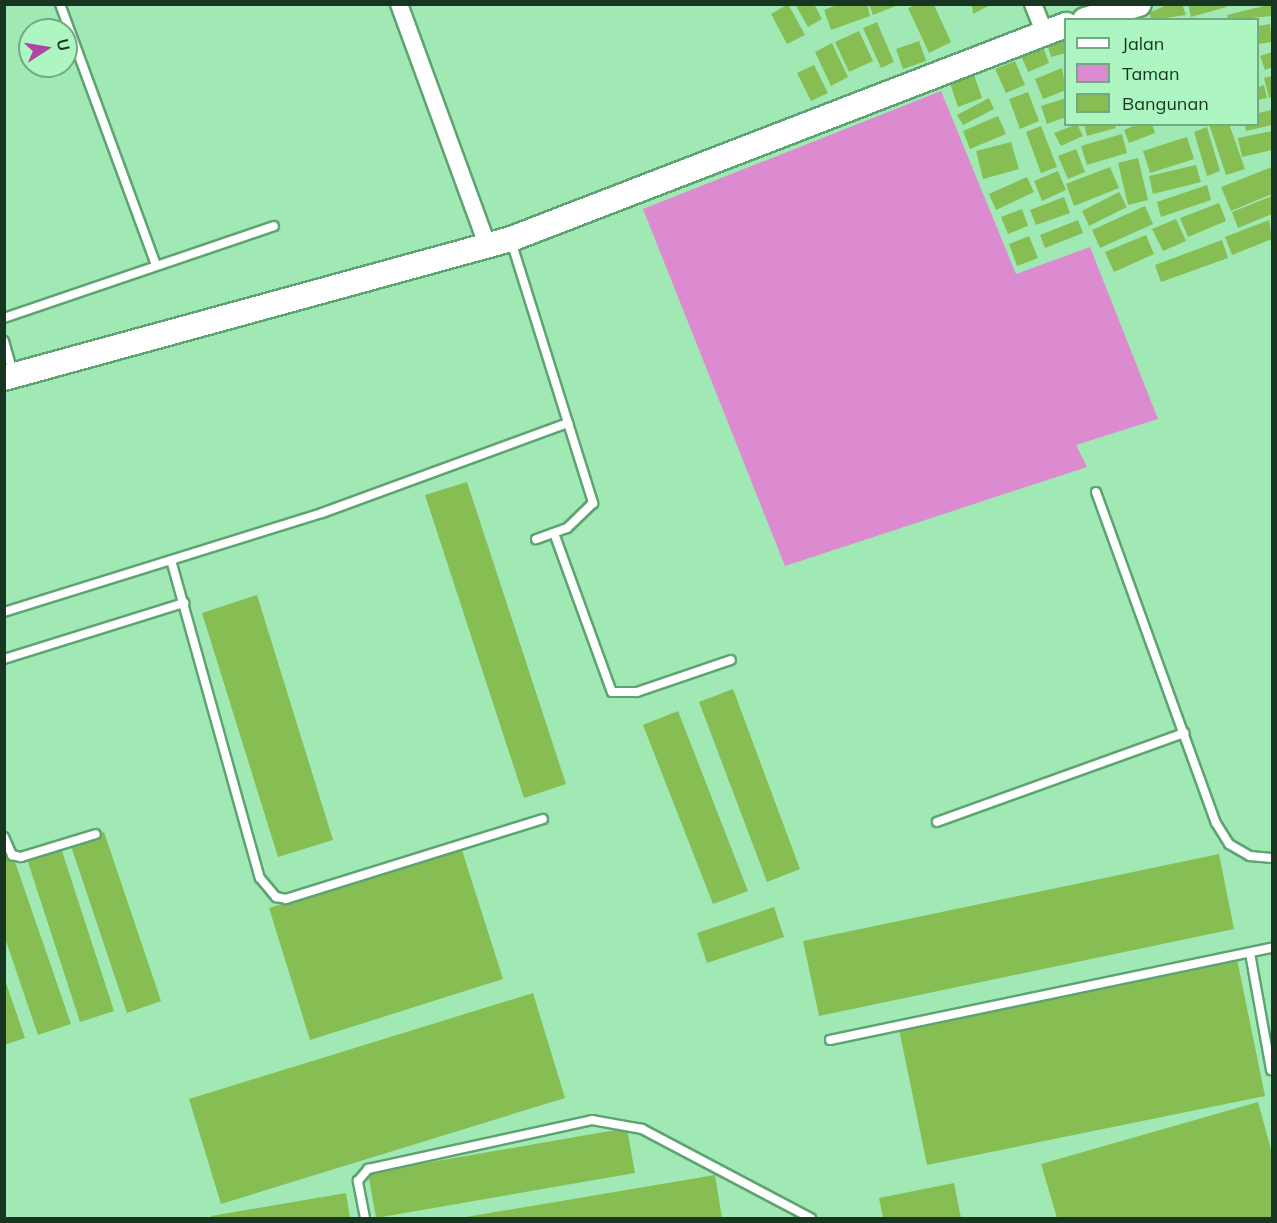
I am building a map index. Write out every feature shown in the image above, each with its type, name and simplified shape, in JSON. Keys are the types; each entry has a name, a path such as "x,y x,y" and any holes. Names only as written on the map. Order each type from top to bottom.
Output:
{"street":[{"path":"399,4 488,245"},
{"path":"9,377 511,239 1055,28 1033,4"},
{"path":"1092,18 1138,4"}],"lane":[{"path":"60,4 156,265"},
{"path":"4,318 274,225"},
{"path":"511,239 593,503 554,532 536,539"},
{"path":"4,340 9,377"},
{"path":"4,612 322,513 568,423"},
{"path":"1096,492 1216,823 1229,844 1250,856 1272,858"},
{"path":"554,532 612,692 637,692 730,660"},
{"path":"171,560 260,878 276,897 286,899 543,819"},
{"path":"4,659 184,603"},
{"path":"937,822 1184,733"},
{"path":"4,837 6,848 21,857 96,834"},
{"path":"830,1040 1272,948"},
{"path":"1250,953 1271,1070"},
{"path":"365,1218 358,1180 368,1169 592,1120 642,1129 811,1218"}],"green space":[{"path":"941,91 1016,274 1090,247 1158,419 1076,445 1087,467 785,566 643,209"}],"building":[{"path":"788,4 805,35 787,44 771,14"},
{"path":"795,4 814,4 822,19 808,27"},
{"path":"839,4 867,4 870,16 831,30 824,10"},
{"path":"869,4 898,4 898,5 873,15"},
{"path":"972,4 992,4 973,14"},
{"path":"1169,4 1182,4 1186,15 1151,18 1149,13"},
{"path":"1188,4 1226,4 1226,7 1191,17"},
{"path":"1272,4 1272,16 1228,18 1227,15"},
{"path":"915,5 934,5 951,42 929,53 908,8"},
{"path":"877,22 894,62 881,68 863,28"},
{"path":"1270,24 1272,42 1259,44 1259,26"},
{"path":"859,31 873,61 849,72 835,42"},
{"path":"1064,35 1064,54 1051,57 1046,40"},
{"path":"919,41 926,61 903,69 896,49"},
{"path":"832,43 848,77 831,86 815,52"},
{"path":"1042,44 1049,63 1028,72 1020,53"},
{"path":"1272,52 1272,67 1265,70 1260,56"},
{"path":"1015,61 1025,85 1006,93 995,69"},
{"path":"814,65 828,93 811,101 797,73"},
{"path":"1062,68 1064,91 1043,99 1035,79"},
{"path":"973,72 982,98 958,107 949,80"},
{"path":"1272,76 1272,97 1269,98 1264,78"},
{"path":"1264,85 1267,98 1259,100 1259,87"},
{"path":"1028,92 1039,121 1020,129 1009,99"},
{"path":"989,98 994,109 963,125 957,115"},
{"path":"1064,99 1064,118 1047,124 1041,106"},
{"path":"1271,110 1272,125 1246,131 1245,126 1259,126 1259,113"},
{"path":"998,116 1006,134 970,149 963,131"},
{"path":"1041,126 1057,167 1041,173 1026,132"},
{"path":"1078,126 1083,136 1061,146 1054,133"},
{"path":"1084,126 1115,126 1116,128 1087,136"},
{"path":"1133,126 1153,126 1155,133 1129,143 1124,130"},
{"path":"1210,126 1230,126 1245,169 1226,175"},
{"path":"1207,127 1220,171 1207,176 1194,132"},
{"path":"1272,131 1272,150 1242,157 1238,138"},
{"path":"1122,134 1127,153 1087,165 1081,146"},
{"path":"1187,137 1194,159 1150,173 1143,151"},
{"path":"1011,142 1019,169 983,179 976,151"},
{"path":"1076,149 1085,172 1068,179 1058,156"},
{"path":"1138,158 1148,200 1128,205 1118,163"},
{"path":"1196,165 1201,182 1153,194 1149,176"},
{"path":"1110,167 1119,188 1074,206 1066,184"},
{"path":"1272,167 1272,194 1231,211 1221,187"},
{"path":"1058,171 1066,190 1042,201 1034,181"},
{"path":"1027,177 1034,192 996,210 989,194"},
{"path":"1207,185 1211,200 1161,217 1157,202"},
{"path":"1119,192 1127,207 1089,226 1082,211"},
{"path":"1272,196 1272,214 1238,228 1232,212"},
{"path":"1064,197 1070,213 1036,225 1030,210"},
{"path":"1219,203 1226,221 1188,237 1180,218"},
{"path":"1145,206 1153,224 1100,248 1092,230"},
{"path":"1022,209 1028,226 1008,234 1001,217"},
{"path":"1176,219 1186,241 1163,251 1152,229"},
{"path":"1078,220 1083,233 1045,248 1040,235"},
{"path":"1269,220 1272,239 1232,255 1225,237"},
{"path":"1146,235 1154,254 1114,272 1105,252"},
{"path":"1029,236 1038,258 1017,266 1009,244"},
{"path":"1222,240 1228,258 1161,282 1155,265"},
{"path":"467,482 566,784 524,798 425,495"},
{"path":"257,595 333,840 278,857 202,613"},
{"path":"733,689 800,869 767,882 699,702"},
{"path":"678,711 748,891 713,904 643,725"},
{"path":"104,832 161,1001 127,1013 70,843"},
{"path":"461,847 503,979 310,1040 269,908"},
{"path":"61,848 114,1011 80,1022 27,859"},
{"path":"1219,854 1234,929 819,1016 803,941"},
{"path":"13,856 71,1024 38,1035 5,938 5,859"},
{"path":"774,907 784,937 707,963 697,933"},
{"path":"1237,959 1265,1096 927,1165 899,1029"},
{"path":"4,977 25,1038 4,1045"},
{"path":"533,993 565,1098 221,1204 189,1099"},
{"path":"1258,1102 1272,1153 1272,1218 1057,1218 1041,1164"},
{"path":"627,1128 635,1173 376,1218 368,1173"},
{"path":"715,1175 722,1218 466,1218 466,1217"},
{"path":"954,1183 961,1218 883,1218 879,1198"},
{"path":"346,1193 350,1218 212,1218 211,1216"}]}
